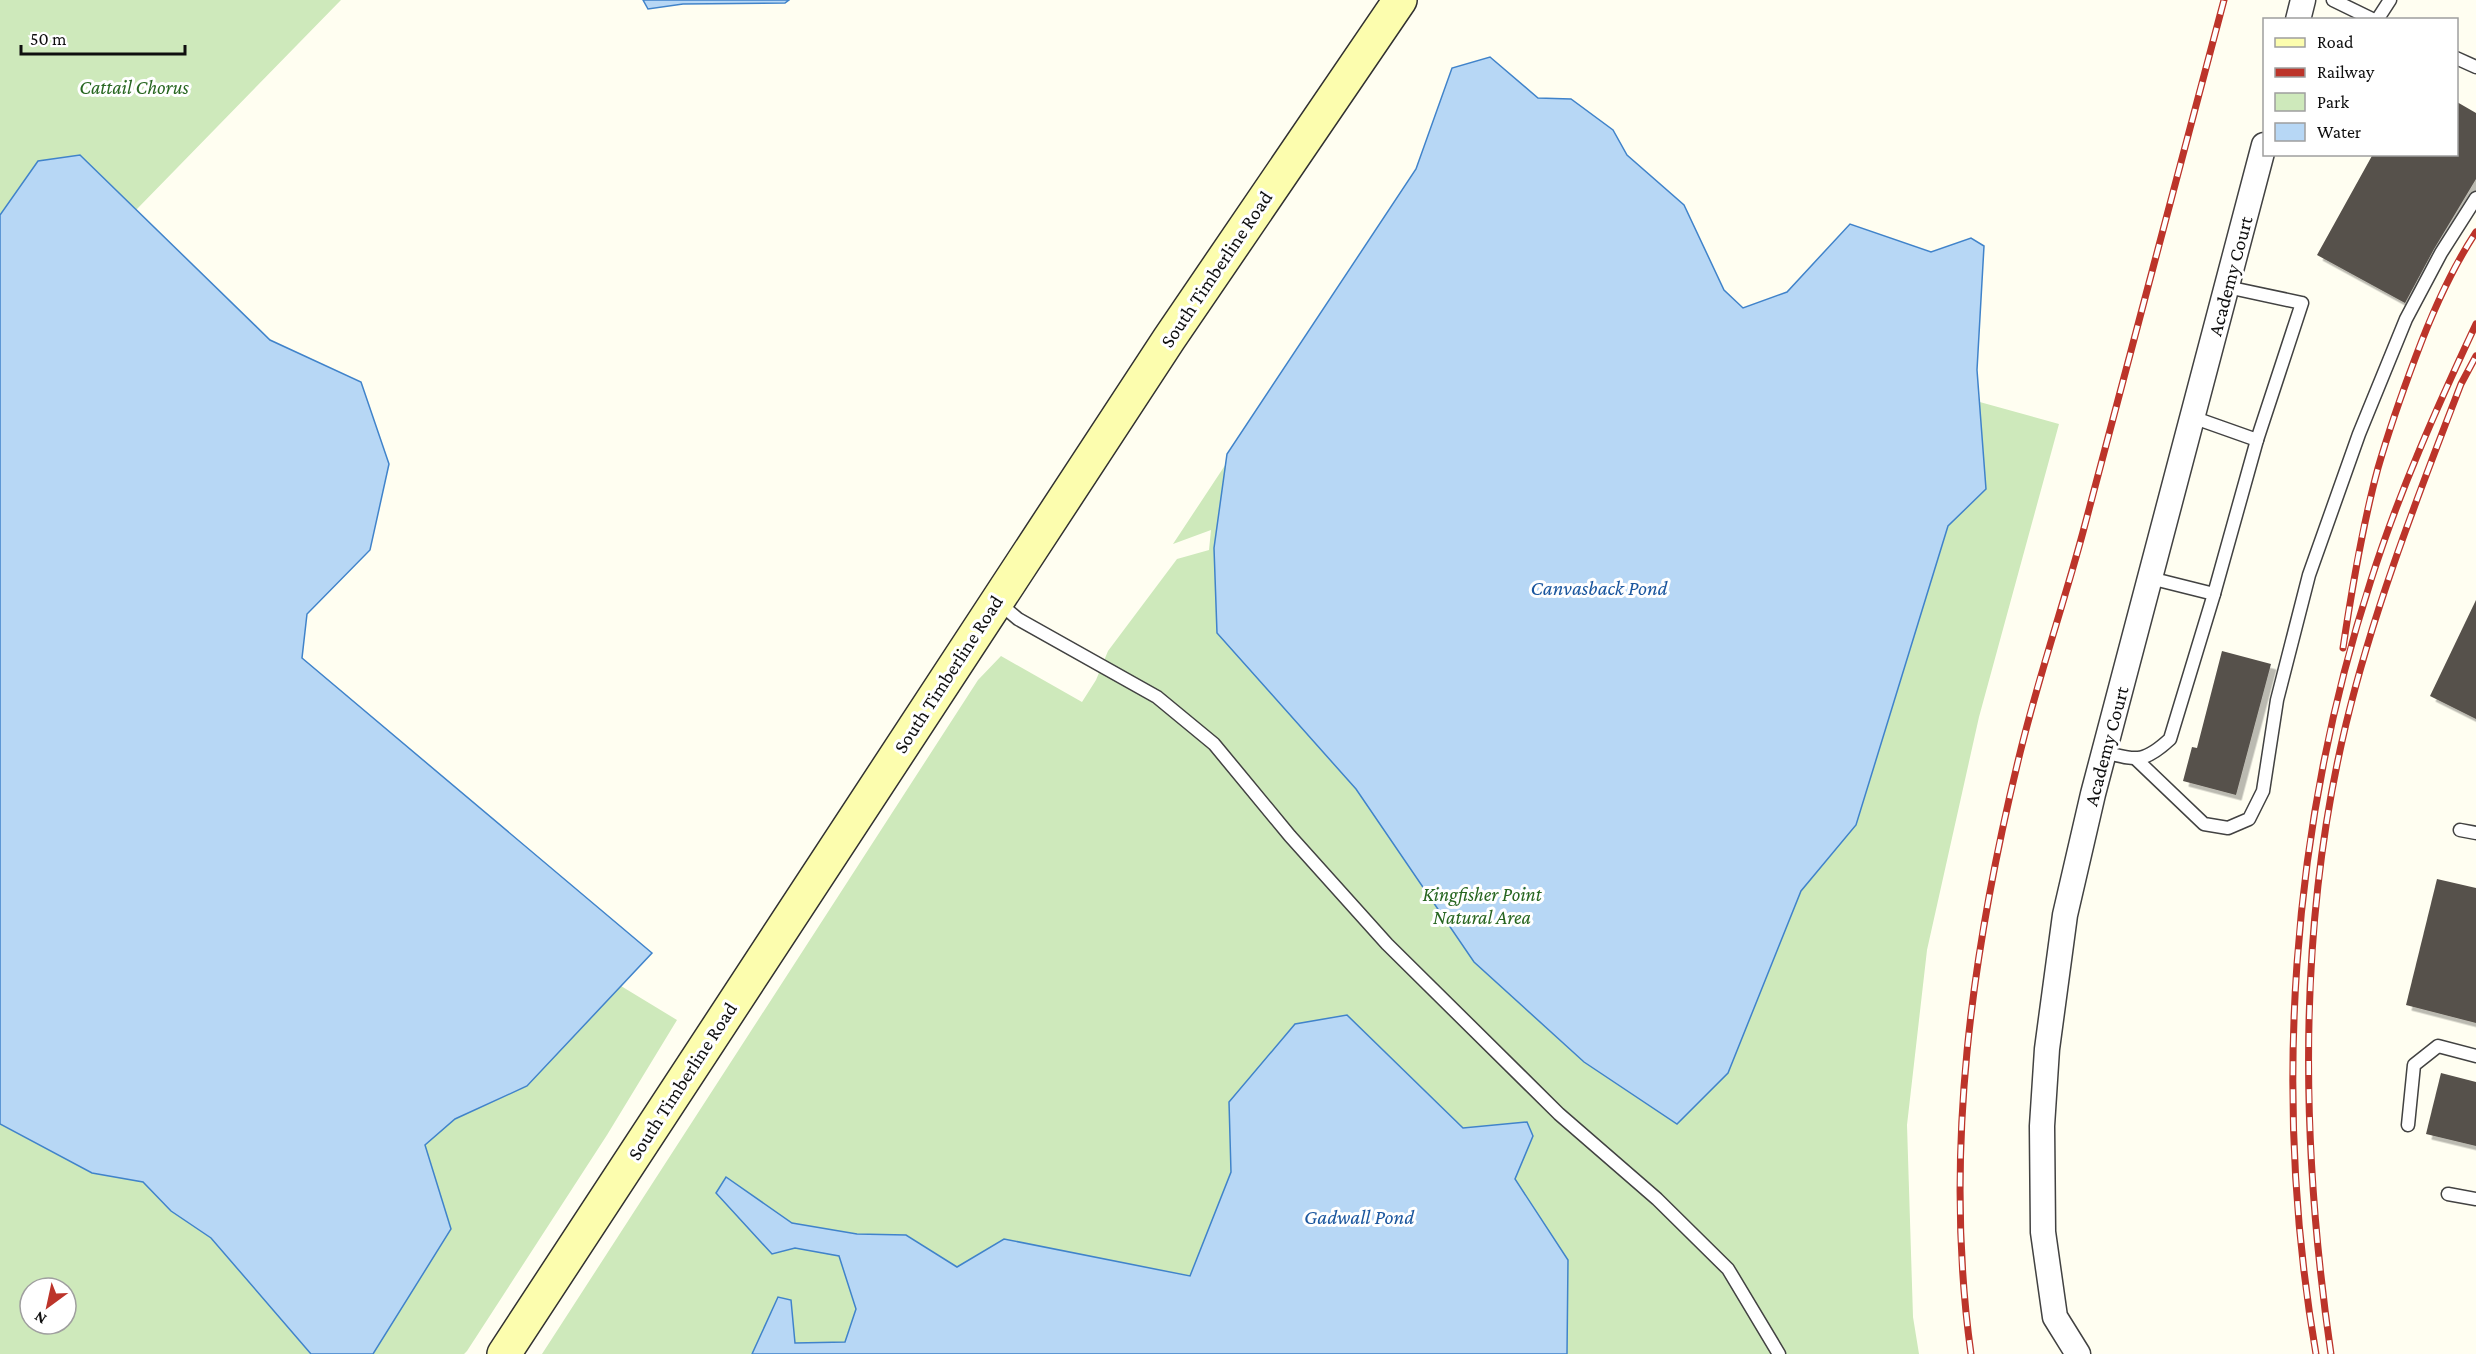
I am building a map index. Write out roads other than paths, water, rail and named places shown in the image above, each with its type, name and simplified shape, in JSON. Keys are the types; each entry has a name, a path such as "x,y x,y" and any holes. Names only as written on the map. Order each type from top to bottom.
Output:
{"main road":[{"name":"South Timberline Road","path":"504,1354 1169,339 1400,0"}],"street":[{"path":"2298,18 2303,0"},
{"name":"Academy Court","path":"2078,1354 2055,1317 2043,1232 2042,1125 2047,1049 2065,915 2104,752 2263,152"}],"lane":[{"path":"2333,0 2372,18"},
{"path":"2377,18 2390,0"},
{"path":"2458,58 2476,67"},
{"path":"2104,752 2137,760 2204,824 2228,828 2249,819 2263,791 2277,700 2309,575 2359,434 2406,319 2441,253 2476,198"},
{"path":"2137,760 2158,750 2170,739 2257,440 2302,303 2227,287"},
{"path":"2192,417 2257,440"},
{"path":"2150,578 2214,594"},
{"path":"996,601 1018,619 1157,697 1214,744 1290,836 1387,944 1559,1114 1657,1199 1728,1269 1779,1354"},
{"path":"2460,830 2476,833"},
{"path":"2408,1125 2414,1065 2438,1046 2476,1056"},
{"path":"2448,1194 2476,1199"}],"water":[{"path":"643,0 789,0 785,3 683,4 648,9"},
{"name":"Canvasback Pond","path":"1490,57 1538,98 1571,99 1613,130 1627,155 1684,205 1724,290 1743,308 1787,292 1850,224 1931,252 1971,238 1984,246 1977,370 1986,489 1948,526 1856,825 1801,891 1728,1073 1677,1124 1584,1062 1474,962 1356,789 1217,633 1214,548 1227,454 1416,169 1452,68"},
{"path":"80,155 270,340 361,382 389,464 370,550 307,614 302,658 652,953 527,1086 455,1119 425,1145 451,1229 373,1354 311,1354 211,1238 171,1211 143,1182 92,1173 0,1124 0,215 38,161"},
{"name":"Gadwall Pond","path":"1347,1015 1463,1128 1527,1122 1533,1136 1515,1179 1568,1260 1567,1354 752,1354 778,1297 791,1300 795,1343 845,1342 856,1309 839,1256 795,1248 772,1254 716,1193 726,1177 792,1223 857,1234 906,1235 957,1267 1004,1239 1190,1276 1231,1172 1229,1102 1295,1024"}],"railway":[{"path":"1971,1354 1963,1279 1960,1203 1962,1127 1967,1052 1988,901 2027,725 2083,532 2224,0"},
{"path":"2343,648 2362,535 2378,468 2411,370 2435,308 2458,261 2476,232"},
{"path":"2316,1354 2302,1257 2295,1160 2293,1062 2297,964 2307,866 2322,769 2344,674 2371,580 2419,450 2476,324"},
{"path":"2331,1354 2314,1197 2309,1038 2312,959 2319,880 2330,801 2357,680 2383,595 2461,384 2476,356"}],"park label":[{"name":"Cattail Chorus","path":"134,87"},
{"name":"Kingfisher Point Natural Area","path":"1482,906"}]}
